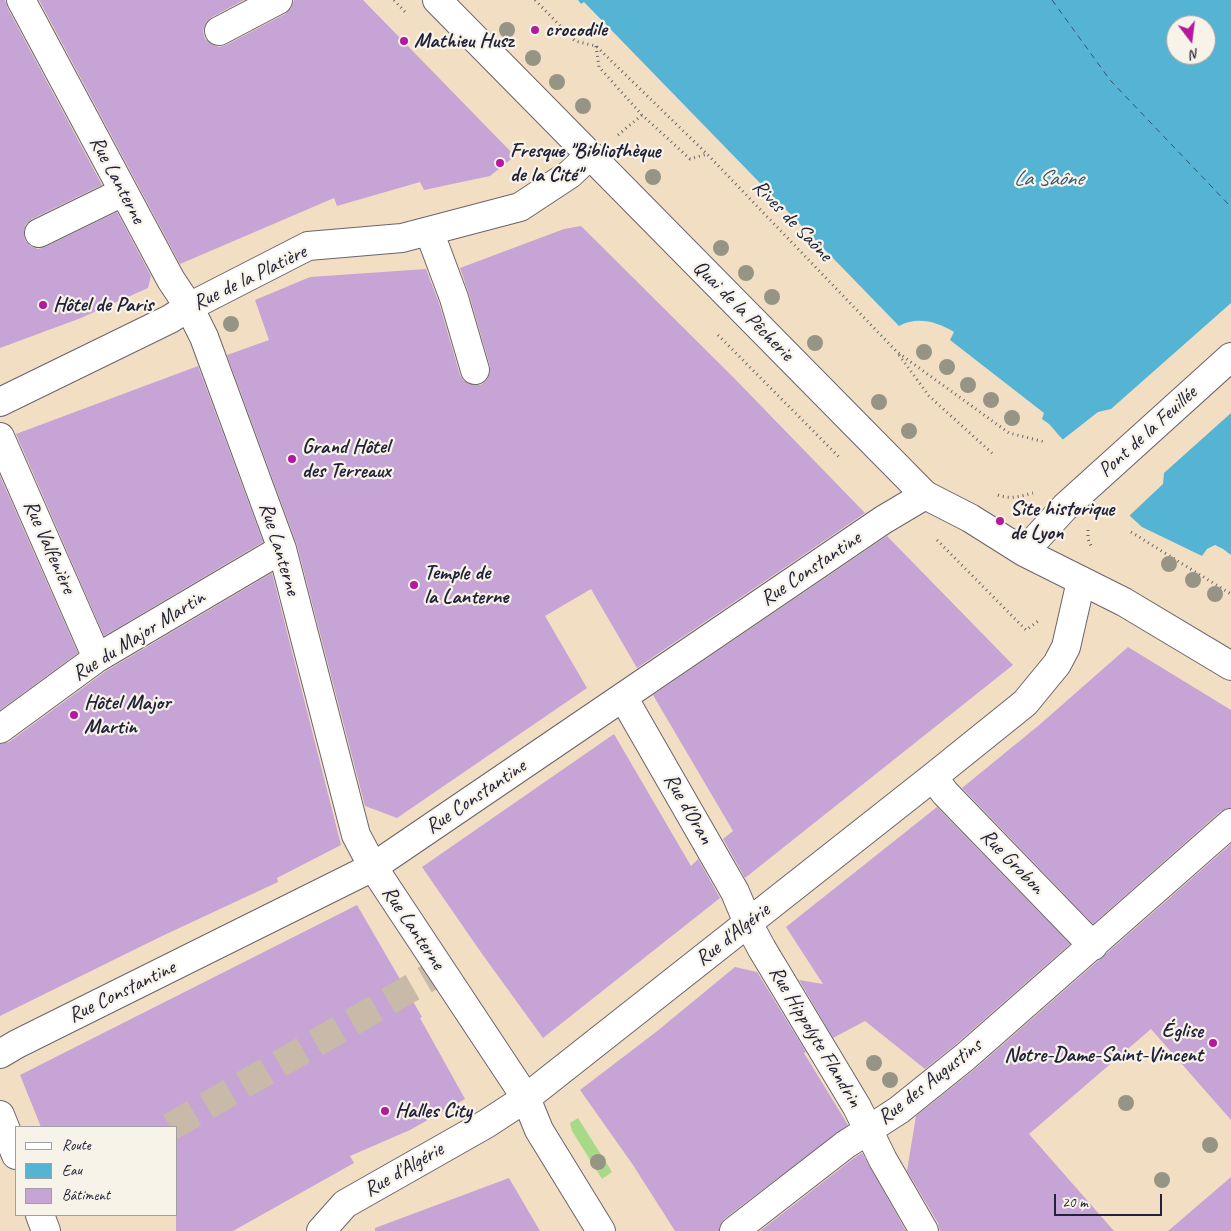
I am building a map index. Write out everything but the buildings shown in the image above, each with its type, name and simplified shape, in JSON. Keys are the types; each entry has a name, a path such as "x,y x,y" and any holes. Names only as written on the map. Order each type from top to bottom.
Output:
{"street":[{"name":"Rue Lanterne","path":"21,0 123,192 171,280 189,307 204,337 282,548 356,835 373,867 526,1098 539,1130 601,1231"},
{"path":"219,31 278,0"},
{"name":"Quai de la Pêcherie","path":"437,0 926,495 970,518 1024,552 1124,602 1231,666"},
{"name":"Rue de la Platière","path":"0,402 170,319 189,307 308,246 402,238 520,208 570,174 590,155"},
{"path":"39,233 123,192"},
{"path":"429,231 454,298 475,370"},
{"name":"Pont de la Feuillée","path":"1024,552 1070,503 1231,357"},
{"name":"Rue Valfenière","path":"0,437 97,658"},
{"name":"Rue Constantine","path":"0,1054 373,867 883,520 926,495"},
{"name":"Rue du Major Martin","path":"0,729 97,658 282,548"},
{"name":"Rue d'Algérie","path":"329,1227 345,1204 486,1124 526,1098 933,777 1025,702 1057,664 1066,647 1081,581"},
{"name":"Rue d'Oran","path":"623,697 735,892 748,923"},
{"name":"Rue Grobon","path":"933,777 945,793 1093,946"},
{"name":"Rue des Augustins","path":"734,1231 845,1145 899,1110 965,1057 1231,823"},
{"name":"Rue Hippolyte Flandrin","path":"748,923 797,1008 858,1107 883,1160 924,1231"},
{"path":"0,1115 15,1153"},
{"path":"40,1216 46,1231"}],"path":[{"name":"Rives de Saône","path":"535,0 574,41 596,46 707,154 897,352 1009,433 1045,442"},
{"path":"596,46 599,67 642,115 690,159 707,154"},
{"path":"618,135 642,115"},
{"path":"897,352 928,396 993,454"},
{"path":"1131,532 1231,594"}],"green space":[{"path":"578,1118 612,1172 602,1179 572,1131 570,1123"}],"water":[{"name":"La Saône","path":"578,0 1231,0 1231,555 1215,545 1207,549 1202,556 1142,527 1049,424 1042,419 1044,413 950,340 954,332 941,325 920,321 913,321 899,326 584,2 581,4"}],"pier":[{"path":"1231,303 1231,413 1164,473 1163,484 1128,517 1061,441 1098,412 1111,409"}],"ferry route":[{"path":"1052,0 1110,80 1231,207"}],"tunnel":[{"path":"172,1126 442,970"}],"place":[{"name":"crocodile","path":"535,30"},
{"name":"Mathieu Husz","path":"404,41"},
{"name":"Fresque \"Bibliothèque de la Cité\"","path":"500,163"},
{"name":"Hôtel de Paris","path":"43,305"},
{"name":"Grand Hôtel des Terreaux","path":"292,459"},
{"name":"Site historique de Lyon","path":"1000,521"},
{"name":"Temple de la Lanterne","path":"414,585"},
{"name":"Hôtel Major Martin","path":"74,715"},
{"name":"Église Notre-Dame-Saint-Vincent","path":"1213,1043"},
{"name":"Halles City","path":"385,1111"}]}
